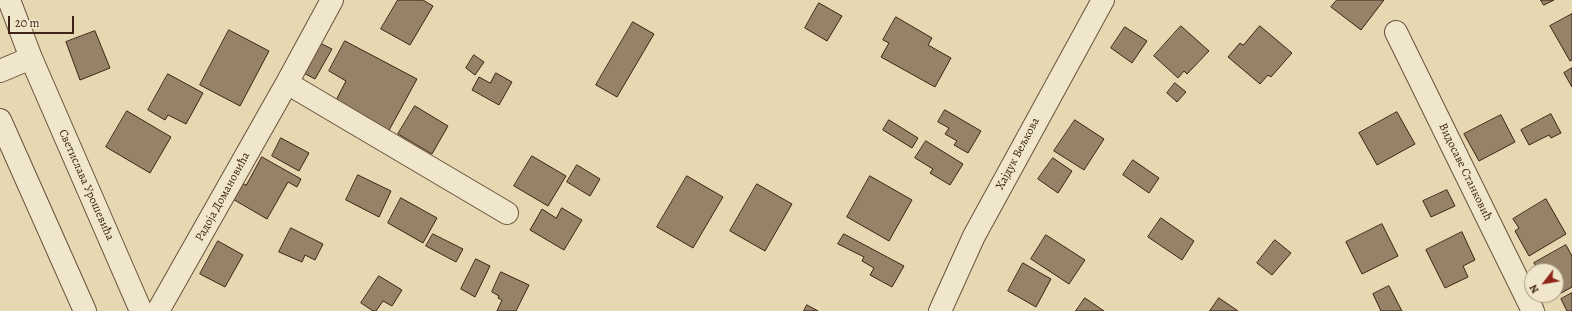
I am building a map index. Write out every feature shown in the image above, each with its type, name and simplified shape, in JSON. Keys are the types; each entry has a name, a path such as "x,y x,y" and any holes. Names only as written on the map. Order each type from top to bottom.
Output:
{"street":[{"name":"Светислава Урошевића","path":"9,0 31,58 141,311"},
{"name":"Радоја Домановића","path":"158,311 287,84 332,0"},
{"name":"Хајдук Вељкова","path":"940,311 974,236 1103,0"},
{"name":"Видосаве Станковић","path":"1396,32 1533,311"},
{"path":"0,71 31,58"},
{"path":"287,84 507,213"},
{"path":"0,120 84,311"}],"building":[{"path":"398,0 423,0 433,6 410,45 381,29"},
{"path":"1337,0 1384,0 1361,30 1331,7"},
{"path":"1541,0 1554,0 1544,5"},
{"path":"819,3 842,16 827,41 805,28"},
{"path":"1572,14 1572,60 1570,61 1550,26"},
{"path":"896,17 932,38 928,45 951,58 935,87 881,57 889,43 883,40"},
{"path":"633,22 654,34 617,97 596,85"},
{"path":"1181,26 1209,51 1187,74 1184,71 1178,78 1154,56"},
{"path":"1260,26 1292,53 1271,77 1268,75 1260,84 1228,57 1240,43 1243,45"},
{"path":"1125,27 1147,41 1132,63 1111,48"},
{"path":"229,30 269,51 240,106 200,85"},
{"path":"95,31 110,68 80,80 66,42"},
{"path":"345,41 417,79 387,134 333,106 346,81 329,71"},
{"path":"318,42 332,49 315,79 302,72"},
{"path":"474,55 484,62 475,75 466,68"},
{"path":"1572,68 1572,87 1564,73"},
{"path":"496,73 512,82 499,105 472,90 479,77 490,83"},
{"path":"168,74 203,93 186,124 168,115 165,120 148,110"},
{"path":"1175,83 1186,92 1177,102 1167,93"},
{"path":"415,106 448,126 432,154 398,134"},
{"path":"945,110 981,131 968,153 954,145 957,141 945,134 949,128 938,122"},
{"path":"127,111 171,137 150,173 106,147"},
{"path":"1397,112 1415,144 1377,165 1359,133"},
{"path":"1551,114 1561,133 1551,138 1549,135 1529,145 1521,130"},
{"path":"1501,115 1515,142 1479,161 1464,134"},
{"path":"889,120 918,138 912,148 883,130"},
{"path":"1075,120 1104,139 1084,170 1054,151"},
{"path":"281,138 309,153 299,171 272,156"},
{"path":"926,141 963,164 950,185 930,173 933,169 915,158"},
{"path":"532,156 566,176 548,206 514,186"},
{"path":"262,157 301,179 297,187 288,182 267,219 231,198 240,182 246,185"},
{"path":"1053,158 1072,171 1058,193 1038,179"},
{"path":"1133,160 1159,178 1149,193 1123,175"},
{"path":"577,165 600,179 590,196 567,182"},
{"path":"358,175 391,191 379,217 346,200"},
{"path":"687,176 723,197 693,248 657,227"},
{"path":"870,176 912,200 889,241 847,217"},
{"path":"757,184 792,204 765,251 730,231"},
{"path":"1447,190 1455,206 1431,217 1423,201"},
{"path":"401,198 437,218 423,243 388,223"},
{"path":"1546,199 1566,234 1529,256 1515,231 1519,228 1513,219"},
{"path":"562,208 582,220 564,250 530,230 542,209 556,218"},
{"path":"1161,218 1194,241 1182,260 1148,237"},
{"path":"1382,224 1398,256 1362,274 1346,242"},
{"path":"291,228 323,244 315,260 305,255 302,262 279,252"},
{"path":"1462,232 1475,260 1463,266 1468,277 1445,288 1426,250"},
{"path":"433,234 463,249 456,262 426,246"},
{"path":"844,234 904,266 892,287 870,275 874,268 862,261 864,257 838,244"},
{"path":"1046,235 1085,260 1069,284 1031,259"},
{"path":"1275,240 1291,253 1272,275 1257,263"},
{"path":"218,241 243,255 225,287 200,274"},
{"path":"1566,245 1572,256 1572,287 1564,291 1564,263 1534,263"},
{"path":"476,259 490,266 475,297 461,289"},
{"path":"1023,263 1051,279 1036,307 1008,291"},
{"path":"501,272 529,285 516,311 497,311 502,300 498,298 499,296 492,292"},
{"path":"379,276 402,290 392,306 383,301 376,311 373,311 361,303"},
{"path":"1389,286 1402,311 1381,311 1373,294"},
{"path":"1572,293 1572,311 1567,311 1563,303 1564,297"},
{"path":"1085,298 1104,311 1076,311"},
{"path":"1219,298 1238,311 1210,311"},
{"path":"807,305 818,311 804,311"}]}
